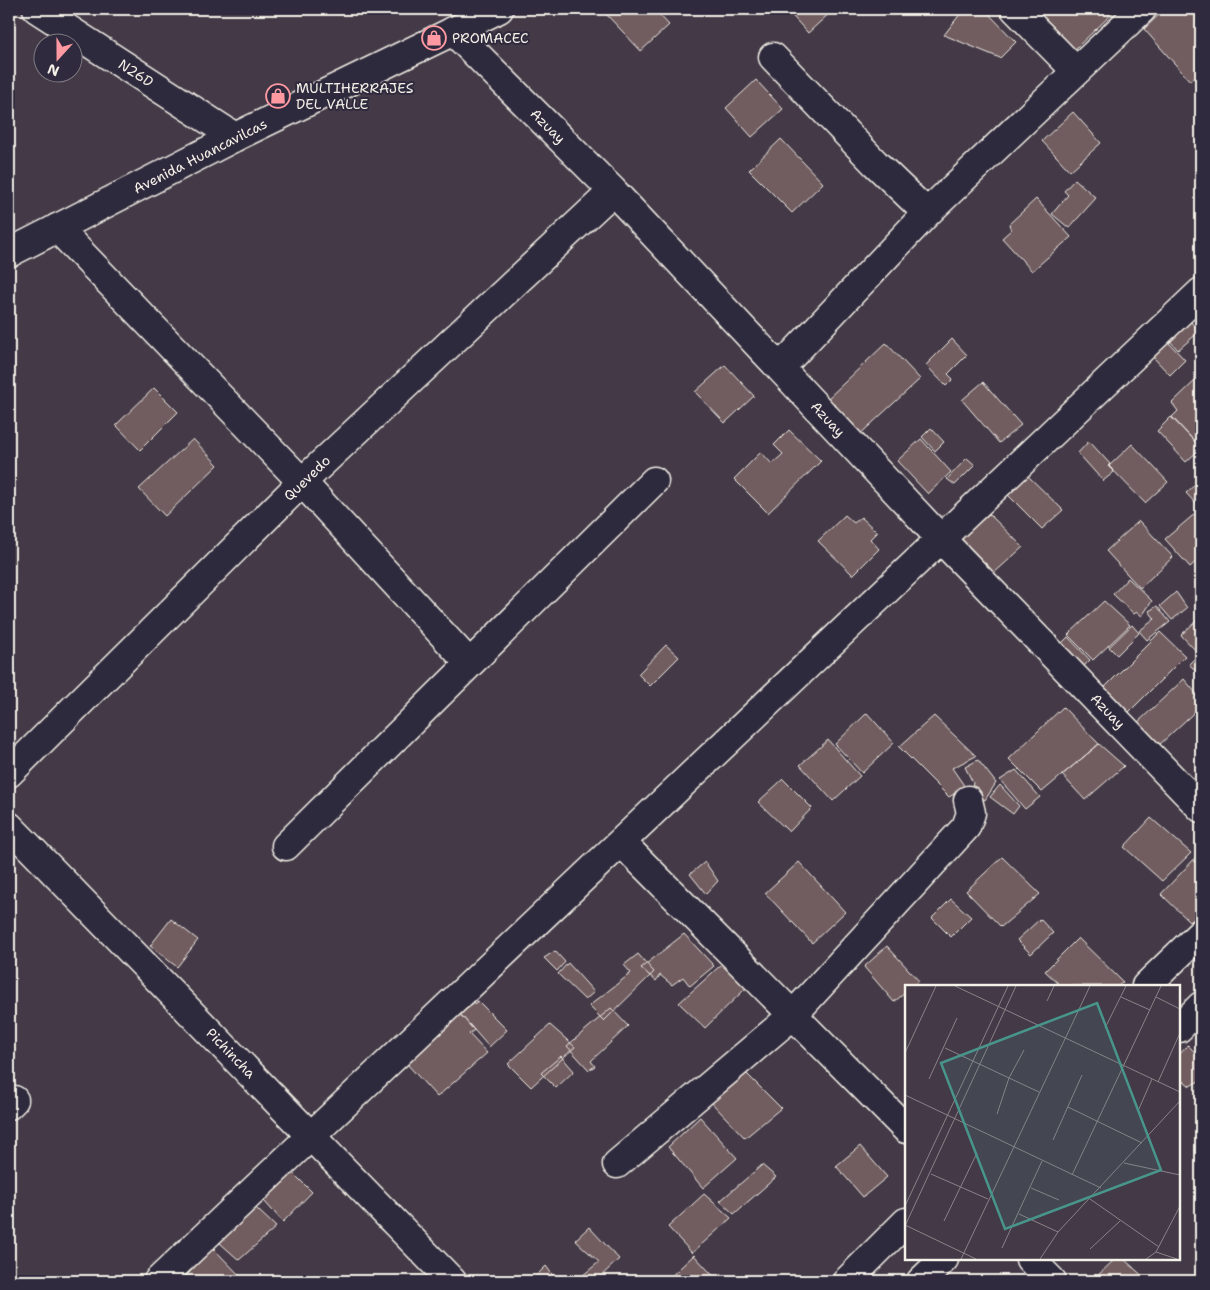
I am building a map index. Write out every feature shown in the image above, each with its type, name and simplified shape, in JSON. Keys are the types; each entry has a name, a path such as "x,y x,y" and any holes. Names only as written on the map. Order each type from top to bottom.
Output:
{"street":[{"name":"N26D","path":"37,9 235,137"},
{"name":"Avenida Huancavilcas","path":"9,252 235,137 499,9"},
{"path":"1015,9 1076,71"},
{"path":"780,368 927,213 1142,9"},
{"name":"Azuay","path":"453,31 613,191 940,538 1201,808"},
{"path":"773,57 875,163 927,213"},
{"name":"Quevedo","path":"9,774 302,482 613,191"},
{"path":"57,228 302,482 469,663"},
{"path":"158,1281 1201,292"},
{"path":"286,846 654,481"},
{"path":"616,1164 792,1016 966,827 971,813 968,800"},
{"name":"Pichincha","path":"9,826 313,1136 452,1281"},
{"path":"621,842 905,1128"},
{"path":"1147,985 1201,933"},
{"path":"1180,1027 1201,1006"},
{"path":"847,1281 905,1223"},
{"path":"921,1281 943,1260"},
{"path":"1031,1260 1052,1281"}],"building":[{"path":"609,9 654,9 669,25 641,51 605,13"},
{"path":"786,9 831,9 833,10 808,33"},
{"path":"875,9 902,9 892,15"},
{"path":"964,9 984,9 1016,42 1000,58 944,35"},
{"path":"1036,9 1117,9 1075,49"},
{"path":"1165,9 1201,9 1201,71 1190,81 1144,29"},
{"path":"756,80 783,109 752,137 726,108"},
{"path":"1073,112 1101,143 1070,171 1042,141"},
{"path":"781,139 823,183 792,213 749,170"},
{"path":"1075,179 1096,198 1069,228 1052,214 1068,195 1064,191"},
{"path":"1036,199 1071,237 1032,271 1002,238 1011,230 1009,224"},
{"path":"1191,322 1199,332 1178,350 1170,341"},
{"path":"952,339 967,355 948,374 953,379 946,386 926,365"},
{"path":"1168,342 1185,360 1170,375 1152,356"},
{"path":"886,343 920,379 857,437 824,402"},
{"path":"725,365 754,396 725,423 695,392"},
{"path":"1199,377 1201,380 1201,441 1198,445 1172,417 1178,411 1172,403"},
{"path":"983,382 1021,425 999,443 962,400"},
{"path":"154,388 178,412 140,450 116,425"},
{"path":"1171,417 1201,448 1186,462 1157,431"},
{"path":"931,428 944,442 935,451 922,437"},
{"path":"789,430 821,461 768,513 734,479 761,452 772,464 783,454 774,445"},
{"path":"193,439 218,465 165,516 139,489"},
{"path":"921,439 951,472 928,494 897,461"},
{"path":"1089,441 1110,464 1108,466 1114,472 1103,481 1078,453"},
{"path":"1132,444 1168,482 1145,503 1109,466"},
{"path":"967,458 975,465 955,485 947,479"},
{"path":"1028,476 1063,510 1042,529 1008,495"},
{"path":"1198,482 1201,486 1201,505 1199,507 1186,493"},
{"path":"1197,512 1201,516 1201,557 1190,567 1165,539"},
{"path":"989,514 1023,547 993,574 960,539"},
{"path":"845,515 854,523 861,517 877,532 870,539 879,549 853,575 818,541"},
{"path":"1139,521 1173,557 1140,588 1106,551"},
{"path":"1128,578 1152,601 1142,616 1137,612 1134,614 1113,594"},
{"path":"1176,592 1187,608 1172,620 1160,606"},
{"path":"1104,601 1130,625 1093,660 1068,635"},
{"path":"1157,606 1170,622 1147,640 1139,631 1155,619 1149,611"},
{"path":"1196,621 1201,626 1201,648 1197,652 1181,635"},
{"path":"1132,625 1139,633 1117,655 1109,647"},
{"path":"1160,632 1185,656 1125,716 1100,692"},
{"path":"1068,637 1090,660 1081,669 1059,646"},
{"path":"666,645 679,657 650,686 638,674"},
{"path":"1201,652 1201,677 1189,664"},
{"path":"1184,679 1201,699 1201,706 1158,746 1137,723"},
{"path":"1063,707 1099,744 1042,792 1009,759"},
{"path":"867,713 894,743 862,773 835,744"},
{"path":"934,716 976,756 952,768 965,787 949,797 899,747"},
{"path":"828,740 860,776 833,801 800,765"},
{"path":"1099,744 1124,766 1085,800 1062,775"},
{"path":"978,760 996,783 985,800 970,793 973,783 965,767"},
{"path":"1016,770 1040,797 1025,809 1000,780"},
{"path":"783,779 812,808 789,832 758,802"},
{"path":"1000,785 1019,806 1013,814 990,797"},
{"path":"1151,818 1191,853 1162,881 1124,847"},
{"path":"1201,852 1201,913 1190,922 1161,894"},
{"path":"1002,857 1040,894 1001,927 966,891"},
{"path":"705,862 718,881 706,894 690,874"},
{"path":"799,862 845,912 812,943 765,893"},
{"path":"951,899 971,917 951,937 932,918"},
{"path":"171,919 198,940 177,967 150,946"},
{"path":"1040,919 1053,933 1031,954 1017,940"},
{"path":"684,934 714,966 690,986 683,977 672,985 660,975 656,981 641,968"},
{"path":"1078,938 1123,982 1119,985 1060,985 1045,971"},
{"path":"887,946 919,981 914,985 905,985 905,993 894,1002 864,967"},
{"path":"555,951 565,962 557,971 544,958"},
{"path":"638,954 654,972 604,1021 589,1006 631,973 624,965"},
{"path":"568,963 594,992 585,1000 558,974"},
{"path":"722,964 747,987 705,1028 679,1003"},
{"path":"478,1001 507,1030 489,1047 460,1014"},
{"path":"611,1008 628,1026 591,1061 595,1066 589,1070 567,1046"},
{"path":"458,1012 474,1030 469,1034 487,1053 437,1097 407,1064"},
{"path":"550,1025 575,1047 531,1087 508,1064"},
{"path":"1188,1045 1201,1059 1201,1083 1199,1081 1190,1086 1180,1078 1180,1054"},
{"path":"561,1056 574,1071 556,1088 541,1073"},
{"path":"741,1068 781,1108 745,1138 709,1100"},
{"path":"700,1117 737,1158 703,1188 668,1147"},
{"path":"860,1146 887,1177 863,1197 836,1166"},
{"path":"283,1163 312,1192 283,1222 255,1191"},
{"path":"762,1165 776,1177 734,1214 720,1201"},
{"path":"239,1192 276,1227 239,1260 202,1227"},
{"path":"704,1194 731,1218 692,1253 668,1227"},
{"path":"589,1227 619,1259 596,1281 576,1281 599,1262 575,1240"},
{"path":"212,1247 245,1281 182,1281"},
{"path":"694,1255 718,1281 699,1281 695,1277 690,1281 666,1281"},
{"path":"1114,1260 1125,1260 1148,1281 1092,1281"},
{"path":"546,1266 557,1281 531,1281"}],"place":[{"name":"PROMACEC","path":"434,38"},
{"name":"MULTIHERRAJES DEL VALLE","path":"278,96"}]}
